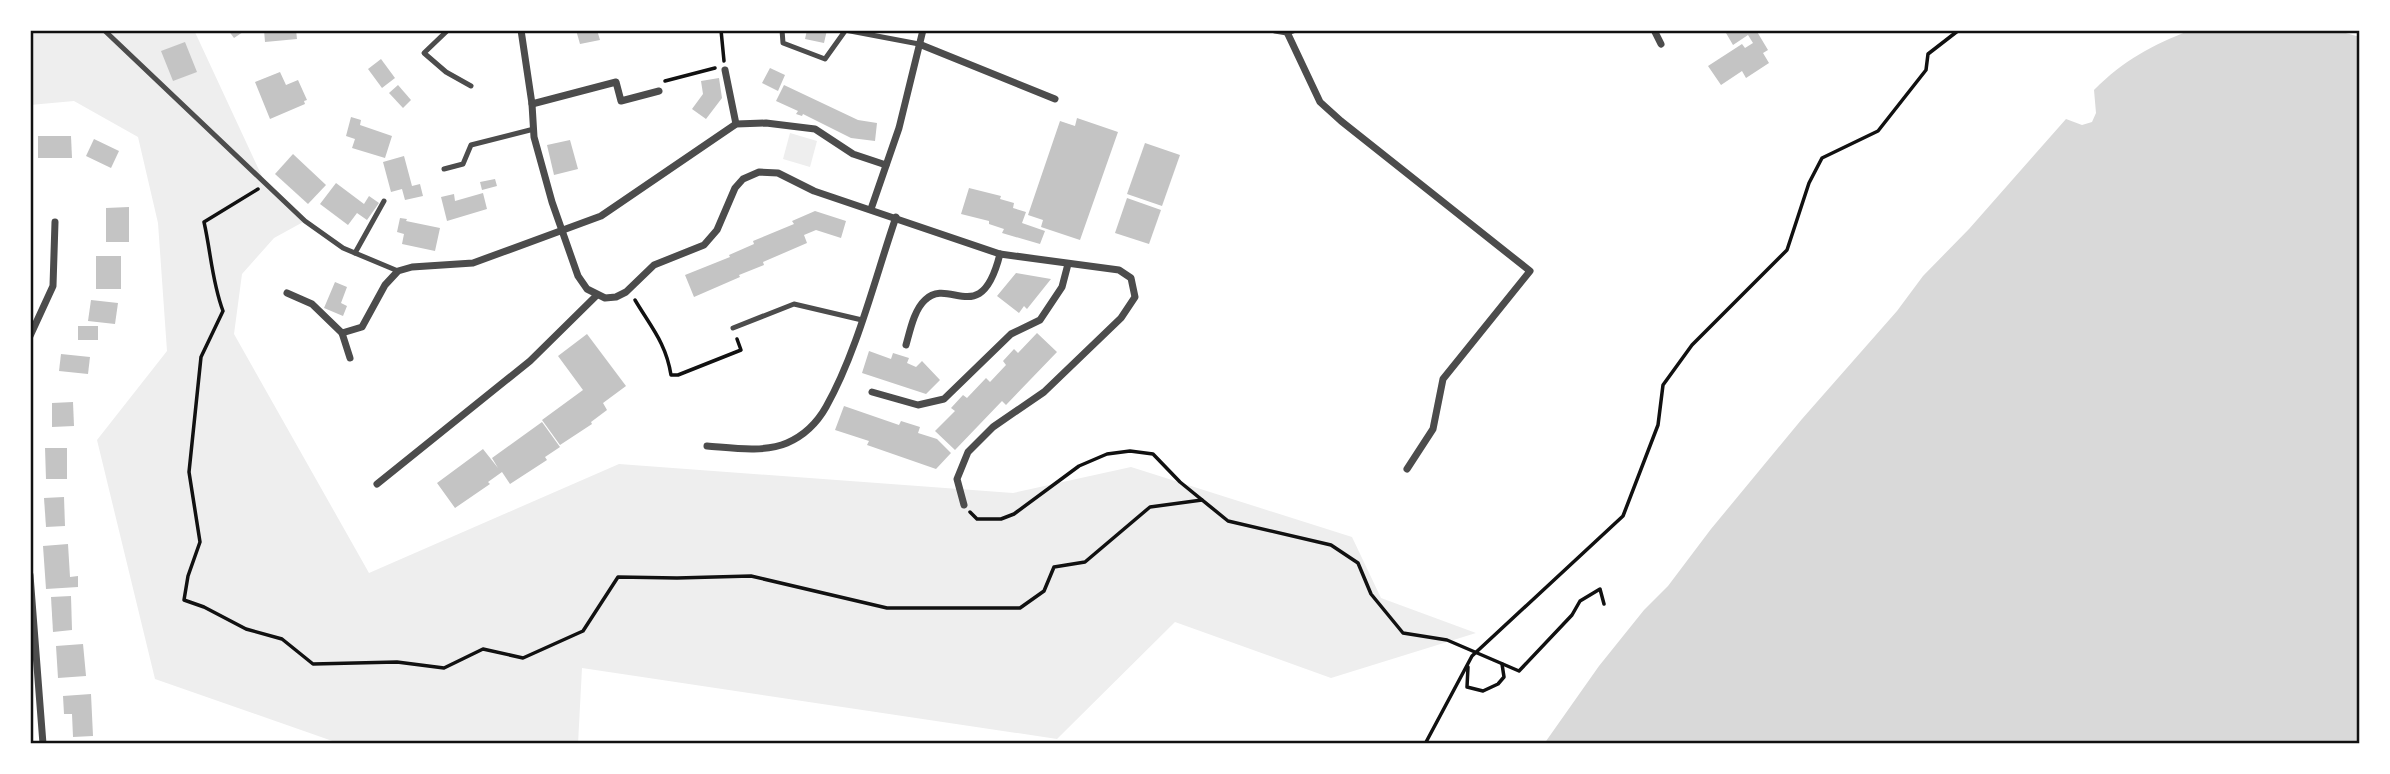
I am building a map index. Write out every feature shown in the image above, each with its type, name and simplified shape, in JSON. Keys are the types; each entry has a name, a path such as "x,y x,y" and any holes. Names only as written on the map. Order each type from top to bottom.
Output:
{"street":[{"path":"521,30 534,129 561,230 578,276 587,289 597,295 605,298 616,297 628,290 654,265 704,245 711,239 723,218 735,188 743,179 760,172 778,173 814,191 1000,254 1119,270 1131,278 1135,298 1121,318 1044,392 993,427 968,452 957,479 964,505"},
{"path":"871,209 899,128 923,30"},
{"path":"1275,30 1289,31 1320,102 1530,271 1443,379 1433,429 1407,469"},
{"path":"1654,30 1661,44"},
{"path":"919,44 1055,99"},
{"path":"725,70 736,124"},
{"path":"532,104 616,82 621,102 659,91"},
{"path":"342,333 362,327 385,285 398,271 412,267 473,263 601,216 736,124 766,123 816,129 853,154 886,165"},
{"path":"707,446 767,447 785,443 813,425 825,408 862,320 897,217"},
{"path":"30,336 53,286 55,222"},
{"path":"906,345 919,307 926,298 936,293 965,298 984,290 994,276 1000,254"},
{"path":"872,392 918,405 944,400 1011,334 1040,320 1062,287 1068,264"},
{"path":"287,293 312,304 342,333 349,358"},
{"path":"377,484 501,386 556,337 597,295"},
{"path":"30,575 43,744"}],"lane":[{"path":"104,30 305,221 343,248 398,271"},
{"path":"448,30 424,53 446,72 471,86"},
{"path":"782,30 783,43 825,59 845,30 919,44"},
{"path":"444,169 463,164 471,145 534,129"},
{"path":"355,253 384,201"},
{"path":"733,328 794,304 862,320"}],"path":[{"path":"659,91 657,83 724,66 721,30"},
{"path":"1425,744 1472,656 1623,516 1658,425 1663,385 1692,345 1787,250 1808,183 1822,158 1878,131 1926,70 1928,54 1959,30"},
{"path":"266,185 204,222 211,252 214,286 223,311 201,357 190,472 200,542 188,576 184,600 204,607 246,629 282,639 313,664 397,662 444,668 483,649 523,658 583,631 618,577 751,576 887,608 1020,608 1044,591 1054,567 1086,562 1150,507 1202,500"},
{"path":"628,290 661,341 671,375 678,375 741,350 733,328"},
{"path":"964,505 977,519 1001,519 1014,514 1080,466 1107,454 1130,451 1153,454 1228,522 1331,545 1358,563 1371,593 1403,633 1447,640 1519,671 1572,615 1580,601 1600,589 1604,604"},
{"path":"1468,665 1467,687 1483,691 1498,684 1504,677 1502,664"}],"shaded area":[{"path":"30,30 194,30 266,185 305,221 274,238 242,274 234,334 369,573 619,464 1013,493 1131,467 1352,537 1381,598 1476,633 1331,678 1175,622 1057,739 582,668 578,744 341,744 155,679 97,440 167,351 158,223 138,137 74,101 30,105"},
{"path":"2191,30 2335,30 2360,37 2360,744 1544,744 1599,666 1644,610 1668,586 1711,529 1802,419 1897,311 1923,276 1969,229 2066,119 2082,125 2092,122 2096,113 2094,90 2105,79 2139,54"},
{"path":"790,133 817,141 810,167 783,159"}],"building":[{"path":"228,30 246,30 234,38"},
{"path":"264,30 296,30 297,39 265,42"},
{"path":"576,30 597,30 600,40 580,44"},
{"path":"807,30 827,30 824,43 805,39"},
{"path":"1730,30 1756,30 1768,50 1763,53 1769,63 1746,78 1742,71 1721,85 1708,66 1742,44 1745,48 1753,43 1748,35 1733,45 1726,33"},
{"path":"185,42 197,72 173,81 161,51"},
{"path":"381,59 395,78 382,88 368,69"},
{"path":"770,68 785,75 778,91 762,83"},
{"path":"280,72 286,85 298,80 307,100 304,101 305,104 270,119 255,82"},
{"path":"719,78 722,98 706,119 692,109 703,94 701,81"},
{"path":"398,85 411,100 403,108 389,93"},
{"path":"784,85 858,120 877,123 875,141 851,138 803,114 796,114 798,111 776,101"},
{"path":"351,117 361,120 360,125 392,136 385,158 352,148 355,139 346,136"},
{"path":"1077,118 1118,132 1080,240 1041,227 1043,220 1028,215 1060,121 1075,126"},
{"path":"38,136 71,136 72,158 38,158"},
{"path":"94,139 119,151 111,168 86,156"},
{"path":"570,140 578,169 554,175 547,145"},
{"path":"1145,143 1180,155 1162,206 1127,194"},
{"path":"293,154 326,185 308,204 275,174"},
{"path":"404,156 412,186 420,184 423,196 405,200 402,189 391,192 383,162"},
{"path":"495,179 497,186 482,190 480,182"},
{"path":"336,183 364,204 369,196 379,203 367,220 357,213 348,225 320,204"},
{"path":"969,188 1001,196 1000,199 1014,203 1013,208 1026,212 1022,223 1045,231 1040,244 1002,233 1004,229 989,224 989,221 961,214"},
{"path":"483,193 487,209 447,221 441,197 454,194 455,201"},
{"path":"1127,198 1161,210 1149,244 1115,233"},
{"path":"129,207 129,242 106,242 106,208"},
{"path":"815,211 846,221 841,238 816,230 804,235 807,243 694,297 685,275 730,257 729,255 754,244 753,241 794,224 792,221"},
{"path":"400,218 440,228 435,251 402,244 404,234 397,232"},
{"path":"96,256 121,256 121,289 96,289"},
{"path":"1016,273 1051,279 1027,309 1024,306 1019,313 997,296"},
{"path":"335,282 347,287 341,303 347,306 343,316 324,308"},
{"path":"91,300 118,303 115,324 88,321"},
{"path":"78,326 98,326 98,340 78,340"},
{"path":"1037,333 1057,352 1006,405 1002,401 955,450 935,431 955,411 951,408 963,395 967,398 986,378 990,382 1006,365 1003,361 1014,349 1018,353"},
{"path":"587,334 626,386 603,403 607,410 591,422 592,424 560,445 542,420 583,390 558,356"},
{"path":"869,351 891,359 893,353 909,358 907,363 916,367 922,361 940,380 926,394 862,373"},
{"path":"61,354 90,357 88,374 59,371"},
{"path":"73,402 74,426 52,427 52,403"},
{"path":"844,406 899,425 901,421 920,427 918,433 937,439 951,453 936,469 867,445 869,441 835,430"},
{"path":"542,422 560,447 545,457 547,460 510,484 502,472 488,482 490,484 455,508 437,483 483,449 498,468 492,458"},
{"path":"45,448 67,448 67,479 46,479"},
{"path":"64,497 65,526 46,527 44,498"},
{"path":"68,544 70,577 78,576 78,587 46,589 43,546"},
{"path":"71,596 72,630 53,632 51,597"},
{"path":"83,644 86,676 58,678 56,646"},
{"path":"91,694 93,736 73,737 72,714 64,714 63,696"}]}
